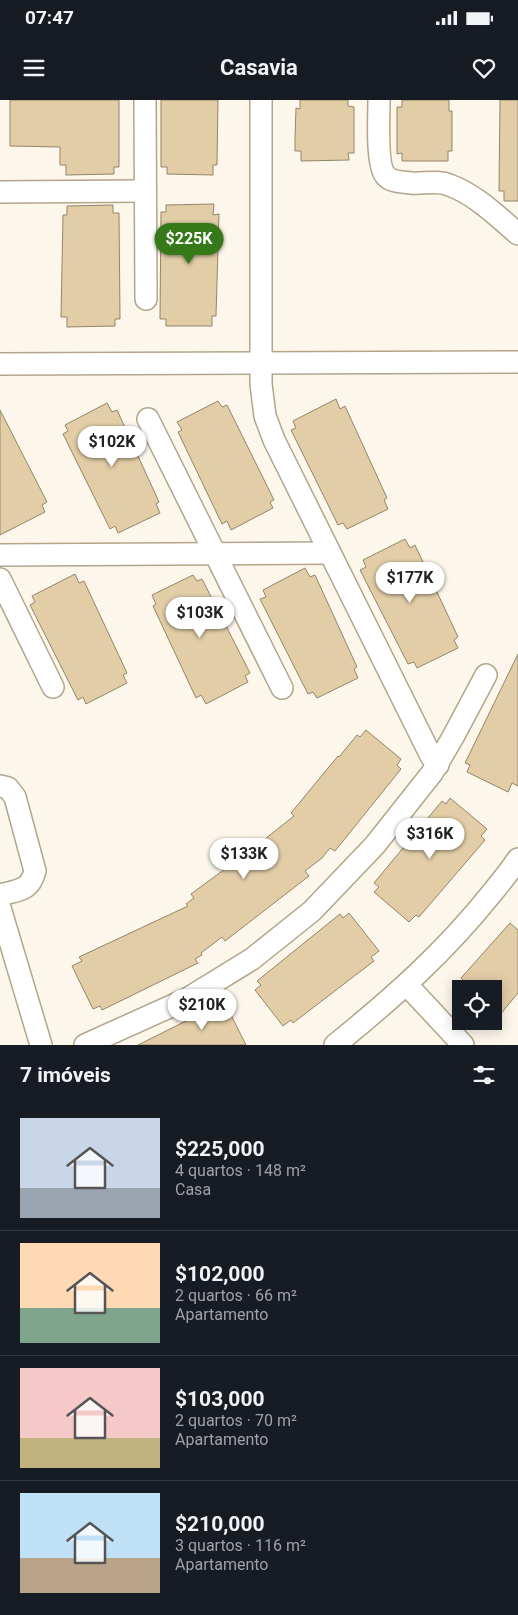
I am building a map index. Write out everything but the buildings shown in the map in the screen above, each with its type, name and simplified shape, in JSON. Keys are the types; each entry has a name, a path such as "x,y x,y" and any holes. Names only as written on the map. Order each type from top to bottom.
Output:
{"street":[{"path":"145,100 146,299"},
{"path":"260,100 261,384 265,416 274,440 330,553 431,756 438,764"},
{"path":"379,100 379,149 382,170 385,175 390,179 410,183 447,184 463,191 518,234"},
{"path":"0,192 145,191"},
{"path":"0,364 518,362"},
{"path":"148,419 282,688"},
{"path":"0,555 330,553"},
{"path":"0,579 53,687"},
{"path":"85,1045 187,999 259,953 312,911 375,845 438,764 486,675"},
{"path":"0,786 8,788 15,797 35,871 32,882 25,888 0,895"},
{"path":"335,1045 407,986 468,923 518,859"},
{"path":"0,908 41,1045"},
{"path":"0,940 17,965"},
{"path":"407,986 463,1045"}]}
